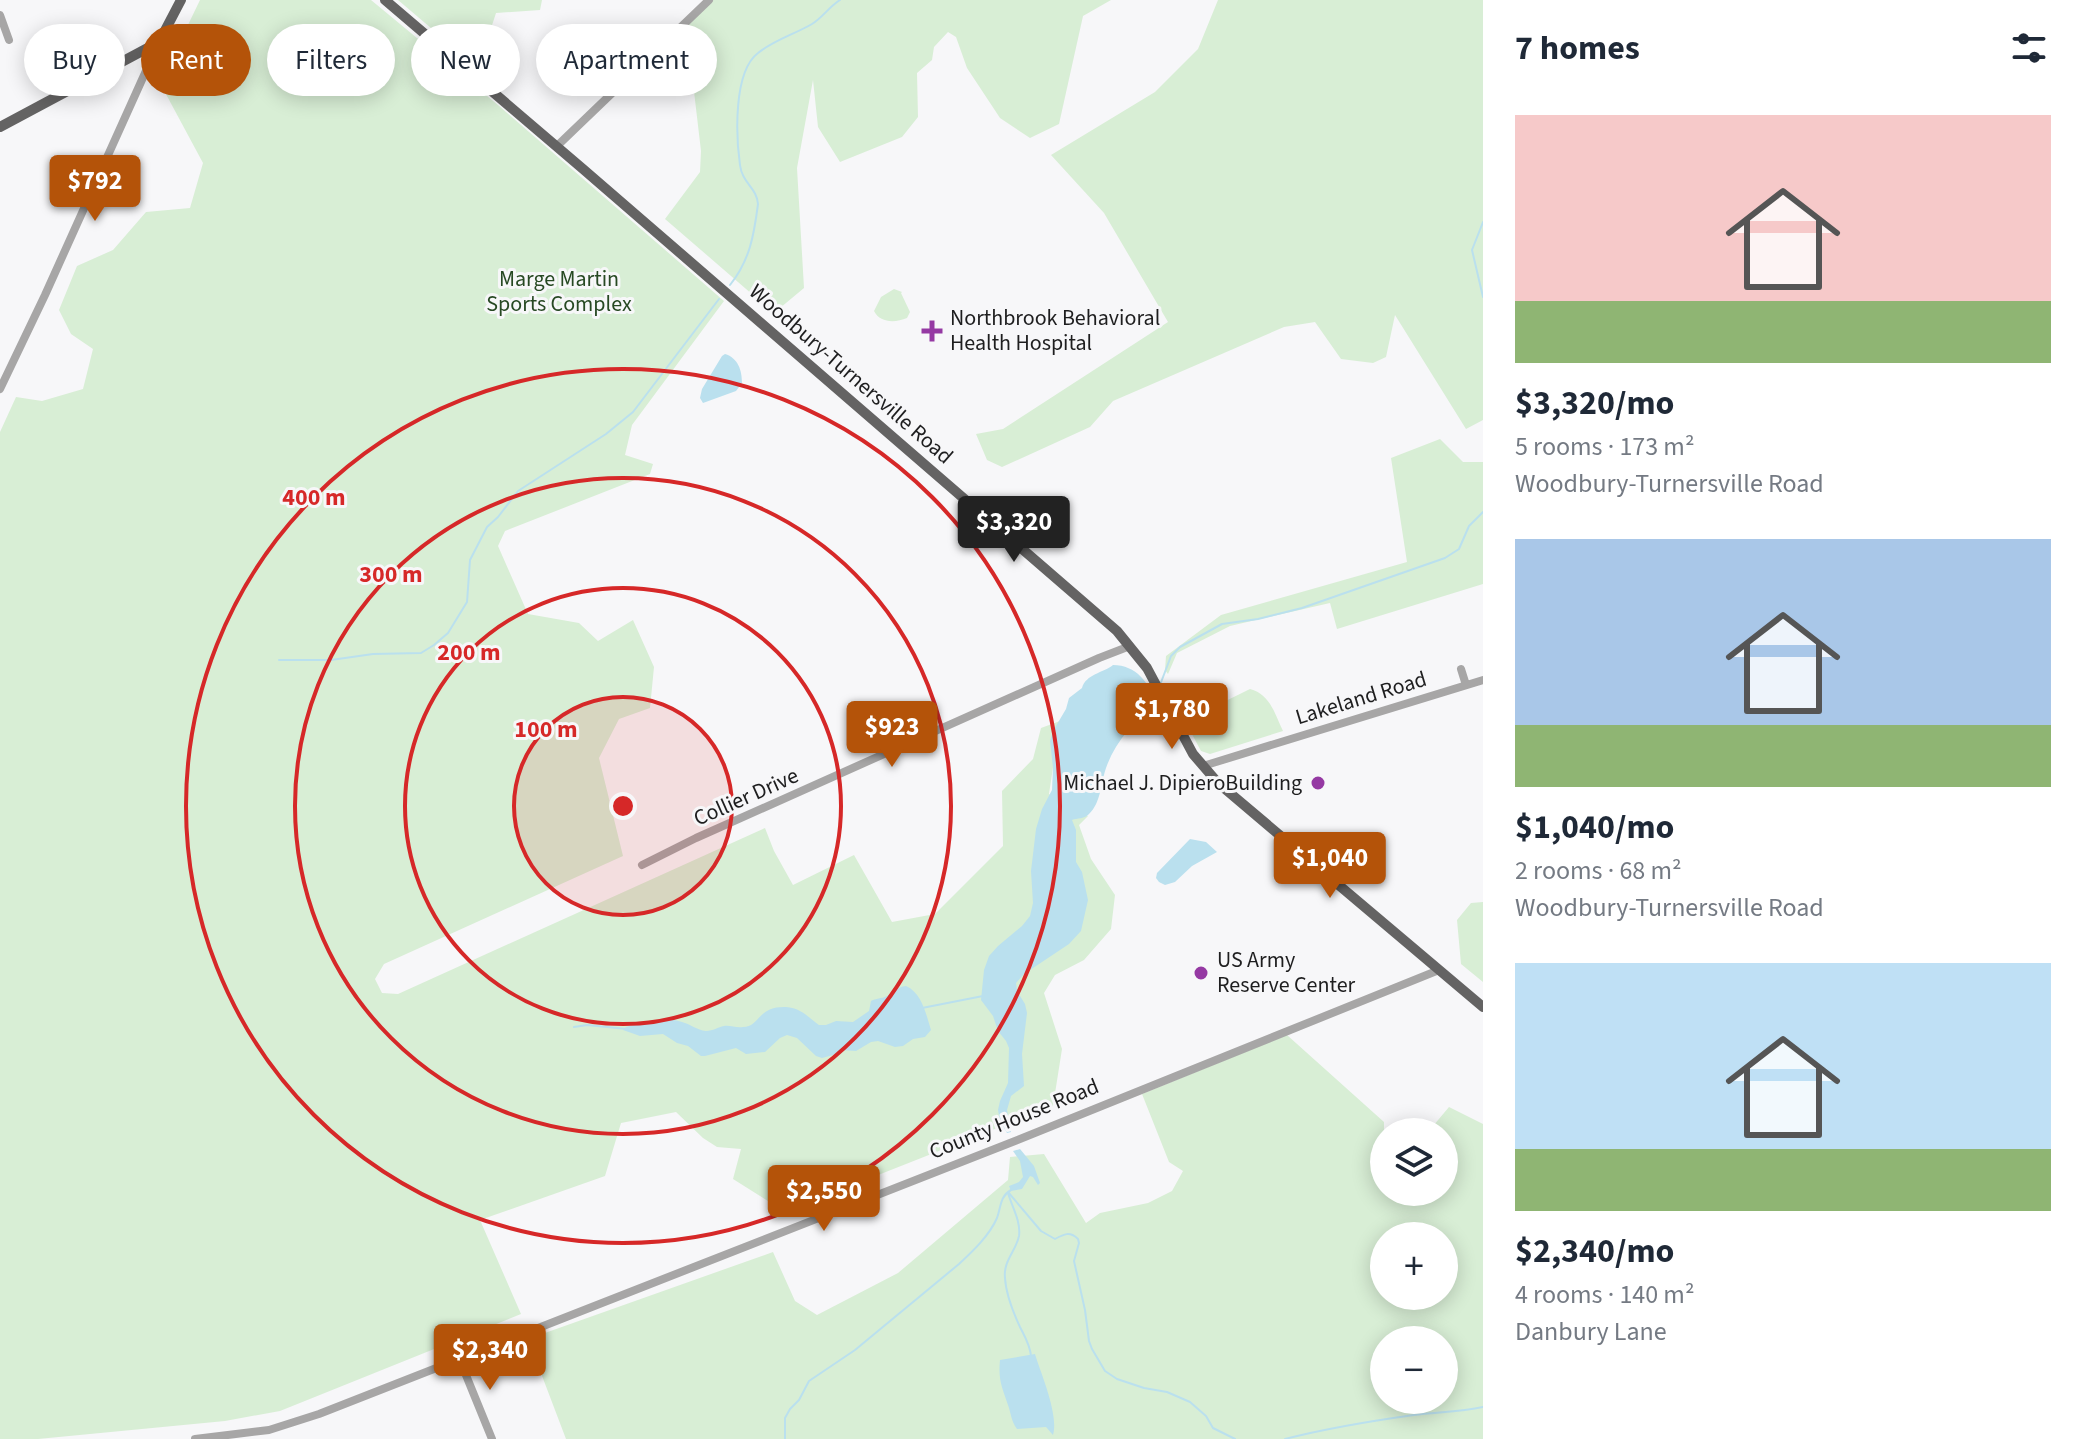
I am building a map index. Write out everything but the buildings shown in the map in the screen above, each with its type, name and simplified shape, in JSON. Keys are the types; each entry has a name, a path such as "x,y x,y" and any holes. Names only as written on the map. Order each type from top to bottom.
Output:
{"main road":[{"path":"168,24 181,0"},
{"path":"385,0 557,146"},
{"path":"0,127 141,52"},
{"name":"Woodbury-Turnersville Road","path":"557,146 1117,631 1152,676 1193,754 1220,784 1483,1007"}],"street":[{"path":"557,146 709,0"},
{"path":"0,15 9,40"},
{"path":"0,389 141,82"},
{"name":"Collier Drive","path":"642,865 696,838 1130,646"},
{"path":"1461,669 1466,685"},
{"name":"Lakeland Road","path":"1203,766 1483,680"},
{"name":"County House Road","path":"195,1439 282,1427 1047,1128 1439,970"},
{"path":"459,1358 492,1439"}],"green space":[{"name":"Marge Martin Sports Complex","path":"200,0 371,0 411,33 411,96 487,96 724,301 632,425 625,455 653,464 650,474 505,531 498,546 528,614 579,623 598,641 633,620 654,667 650,708 619,719 599,758 623,856 384,964 375,979 382,993 398,994 765,828 793,885 854,855 892,922 935,914 1003,846 1002,791 1033,759 1041,728 1060,721 1049,794 1088,816 1079,825 1091,859 1115,895 1111,929 1084,960 1055,975 1044,993 1062,1049 1053,1106 777,1215 771,1203 733,1179 741,1149 717,1147 676,1112 621,1123 605,1176 480,1220 521,1314 280,1411 225,1421 38,1439 0,1439 0,432 16,397 42,401 83,389 93,349 71,334 59,310 77,266 113,250 146,212 190,208 203,163 167,96 251,96 251,24 188,24"},
{"path":"398,0 542,0 540,10 496,13 492,24 426,24"},
{"path":"708,0 1111,0 1083,16 1059,124 1030,138 1000,118 967,68 956,37 948,32 934,47 932,60 917,73 918,117 902,137 840,162 818,127 813,80 797,168 804,288 774,313 665,219 700,172 701,151 695,96 717,96 717,24 682,24"},
{"path":"1218,0 1483,0 1483,420 1466,429 1395,315 1386,357 1373,363 1341,359 1315,322 1284,327 1113,401 1090,427 1002,467 987,460 976,434 1003,429 1168,322 1104,213 1051,155 1155,92 1198,49"},
{"path":"894,289 902,292 910,312 902,320 884,320 874,311 881,297"},
{"path":"1440,439 1463,462 1483,462 1483,584 1337,629 1330,603 1230,626 1177,653 1168,674 1165,670 1166,656 1221,615 1407,562 1391,458"},
{"path":"1250,689 1267,700 1283,731 1210,754 1201,751 1185,721"},
{"path":"1483,902 1483,982 1461,964 1457,920 1471,903"},
{"path":"1287,1035 1380,1118 1370,1118 1370,1206 1458,1206 1458,1118 1440,1118 1449,1107 1483,1124 1483,1439 566,1439 528,1339 773,1252 795,1301 817,1315 898,1273 1008,1180 1010,1157 1044,1154 1086,1223 1100,1213 1148,1203 1172,1191 1183,1171 1169,1162 1142,1094"}],"water":[{"path":"725,354 738,365 742,383 736,391 703,403 700,398 702,389"},
{"path":"1113,665 1129,668 1141,677 1156,704 1133,724 1115,749 1093,809 1085,817 1072,820 1076,830 1076,862 1082,872 1088,900 1081,931 1069,944 1024,974 1016,983 1027,1013 1022,1054 1024,1086 1011,1096 1007,1110 1011,1132 1007,1133 998,1110 1008,1083 1009,1048 981,1000 984,970 989,956 1030,916 1036,829 1052,790 1050,741 1053,731 1069,698 1091,677"},
{"path":"1190,839 1206,842 1217,852 1192,866 1175,882 1165,885 1159,882 1157,873"},
{"path":"906,986 920,999 931,1030 925,1037 913,1039 903,1046 871,1042 856,1051 840,1050 822,1058 797,1038 787,1035 765,1052 746,1054 736,1048 701,1056 663,1034 640,1036 623,1030 661,1020 675,1020 706,1031 724,1026 743,1027 753,1024 769,1010 786,1007 800,1011 819,1025 836,1021 853,1022 869,1011 871,1001"},
{"path":"1020,1149 1034,1166 1040,1183 1038,1185 1030,1176 1022,1189 1011,1191 1009,1186 1023,1177 1020,1161 1013,1151"},
{"path":"1035,1354 1052,1406 1053,1435 1046,1427 1017,1429 1001,1383 1000,1360"}],"waterway":[{"path":"730,285 750,247 758,204 741,171 739,153 738,106 744,75 758,53 812,24 840,0"},
{"path":"1483,222 1472,250 1483,297"},
{"path":"279,660 331,660 373,654 421,653 434,645 448,633 467,602 470,560 487,527 518,491 606,434 633,412 719,299"},
{"path":"1160,685 1171,656 1180,647 1222,624 1302,608 1445,558 1459,549 1469,526 1483,512"},
{"path":"922,1008 983,996"},
{"path":"574,1027 587,1025 627,1029"},
{"path":"785,1439 785,1418 809,1381 855,1350 964,1259 990,1231 1003,1199 1011,1190"},
{"path":"1008,1192 1041,1231 1055,1239 1067,1234 1078,1239 1074,1261 1089,1341 1105,1371 1117,1379 1167,1392 1190,1402 1206,1416 1213,1428 1235,1439"},
{"path":"1008,1193 1019,1236 1006,1266 1006,1284 1010,1303 1031,1356"},
{"path":"1285,1439 1366,1422 1483,1407"}],"place":[{"name":"Northbrook Behavioral Health Hospital","path":"932,331"},
{"name":"Michael J. DipieroBuilding","path":"1318,783"},
{"name":"US Army Reserve Center","path":"1201,973"}]}
